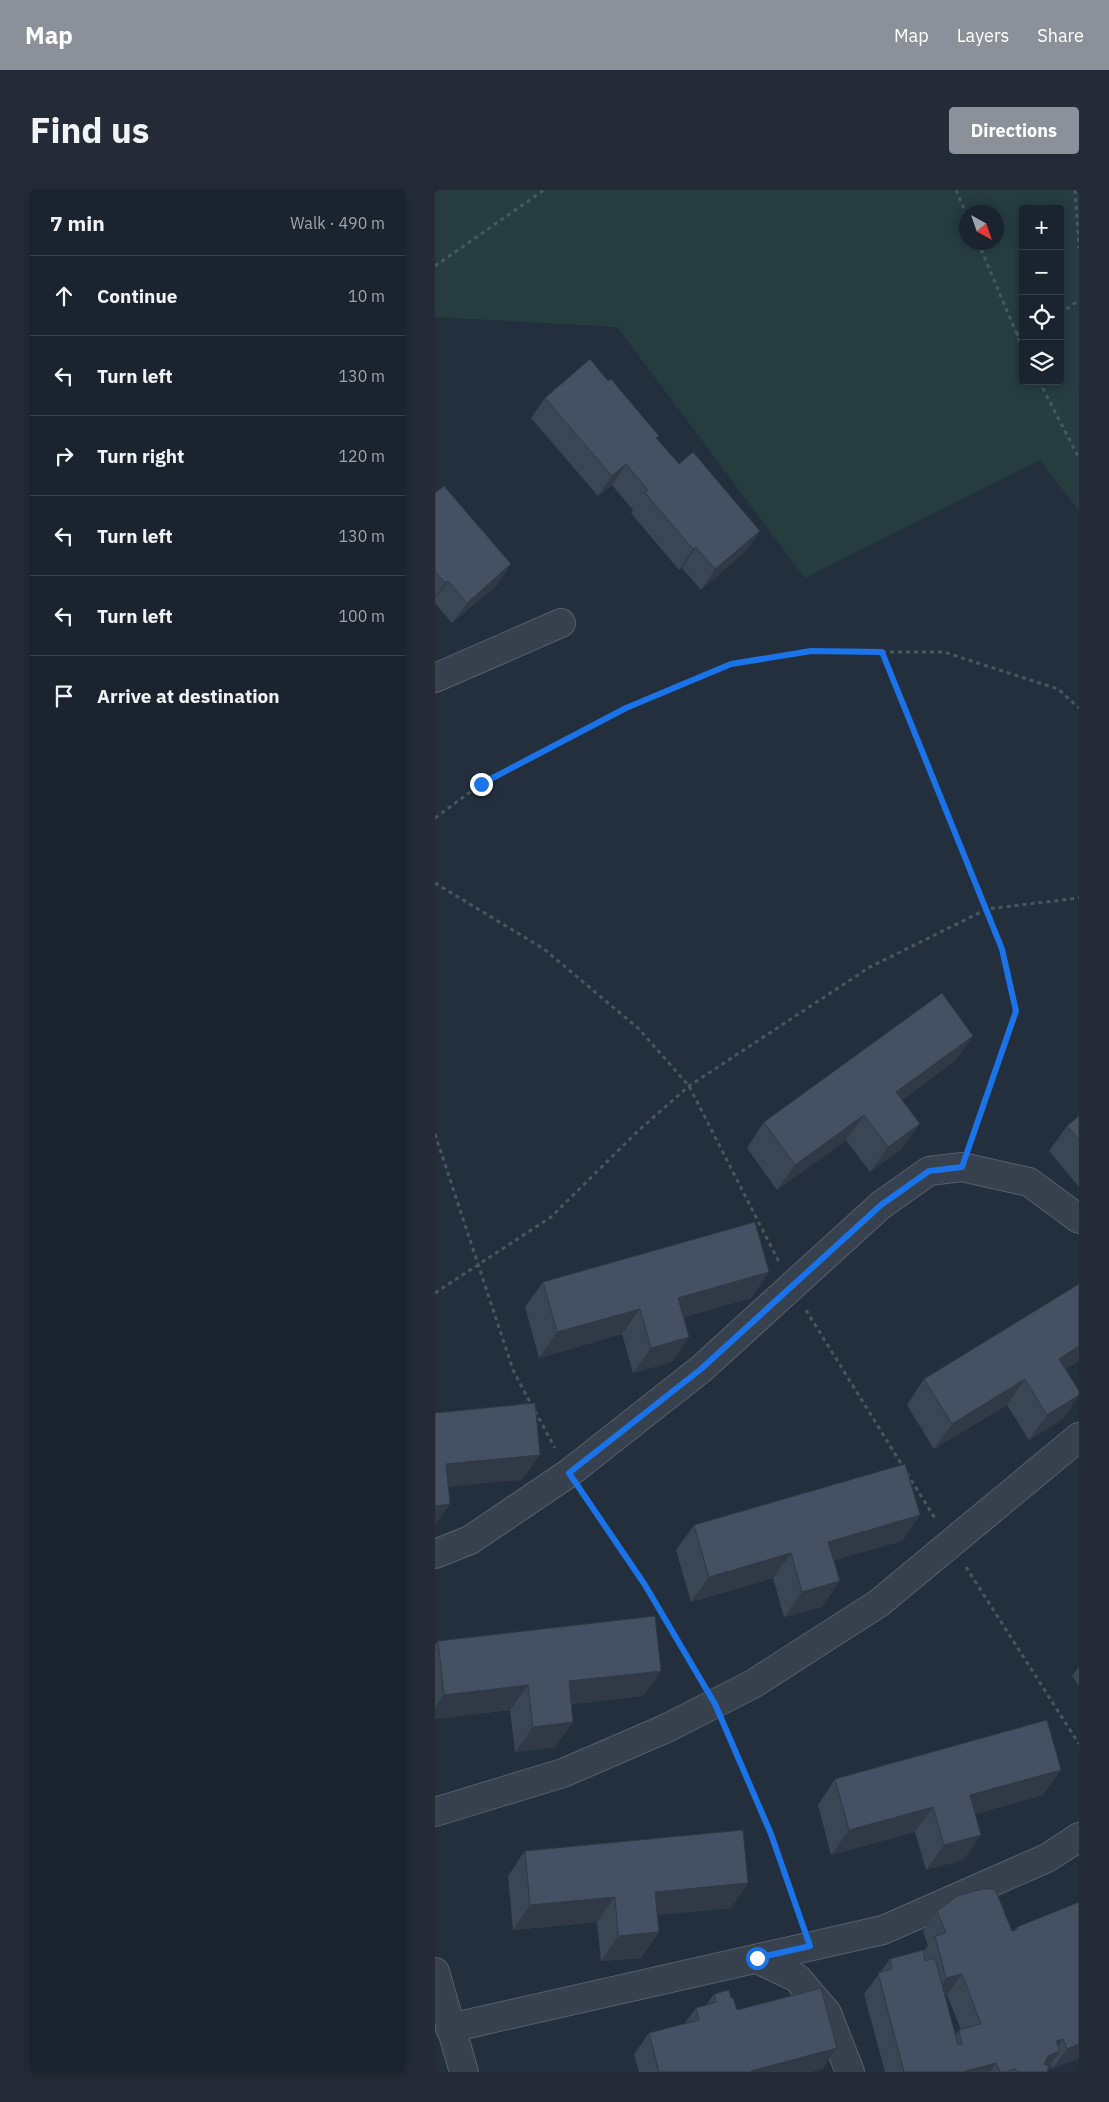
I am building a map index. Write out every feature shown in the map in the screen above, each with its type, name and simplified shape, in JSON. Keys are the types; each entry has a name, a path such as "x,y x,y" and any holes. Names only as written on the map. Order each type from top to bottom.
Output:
{"lane":[{"path":"435,678 561,623"},
{"path":"435,1554 470,1540 569,1473 701,1369 881,1205 929,1171 962,1167 1029,1182 1079,1219"},
{"path":"435,1812 563,1773 658,1732 753,1684 879,1603 1079,1437"},
{"path":"450,2028 883,1930 1047,1858 1079,1837"},
{"path":"757,1958 797,1978 827,2013 850,2072"},
{"path":"435,1972 464,2072"}],"path":[{"path":"435,266 544,190"},
{"path":"956,190 962,205"},
{"path":"1075,190 1079,248"},
{"path":"981,250 1019,341"},
{"path":"1064,311 1079,300"},
{"path":"1041,385 1079,458"},
{"path":"435,818 481,784 626,708 731,664 811,651 944,652 1059,689 1079,708"},
{"path":"882,652 1002,949 1016,1011 962,1167"},
{"path":"435,1293 551,1216 639,1130 689,1086 870,966 987,909 1079,898"},
{"path":"435,1134 513,1370 569,1473 645,1585 715,1704 771,1834 810,1946"}],"green space":[{"path":"435,190 1079,190 1079,511 1040,460 805,578 617,327 435,317"}],"building":[{"path":"590,359 608,381 611,379 659,436 656,438 679,464 693,452 760,531 715,569 696,547 693,549 645,493 648,490 626,464 612,476 545,398"},
{"path":"444,486 511,564 467,603 448,581 445,583 435,571 435,493"},
{"path":"942,993 973,1036 896,1092 920,1124 888,1147 864,1115 795,1165 764,1122"},
{"path":"1079,1116 1079,1140 1067,1126"},
{"path":"755,1222 769,1272 678,1298 689,1337 651,1348 640,1309 557,1332 543,1282"},
{"path":"1079,1284 1079,1346 1059,1359 1079,1391 1079,1395 1047,1415 1025,1379 952,1424 924,1379"},
{"path":"535,1403 540,1455 446,1464 450,1504 435,1506 435,1413"},
{"path":"905,1464 920,1515 828,1542 840,1581 802,1592 791,1553 709,1577 694,1525"},
{"path":"655,1616 661,1671 569,1681 573,1722 533,1727 528,1685 444,1695 438,1641"},
{"path":"1047,1720 1061,1770 970,1795 981,1835 944,1845 933,1807 849,1830 835,1779"},
{"path":"743,1830 748,1883 655,1892 659,1932 618,1936 615,1897 530,1905 525,1851"},
{"path":"982,1889 995,1889 1012,1931 1018,1929 1017,1927 1079,1902 1079,2044 1067,2049 1063,2039 1056,2041 1060,2051 1048,2056 1044,2064 1049,2066 1047,2072 1020,2072 1014,2069 1000,2072 996,2063 965,2072 904,2072 878,1973 892,1969 890,1959 923,1950 925,1961 935,1958 958,2045 962,2044 959,2030 981,2024 962,1974 946,1978 935,1936 946,1933 937,1911 957,1896"},
{"path":"821,1988 837,2048 752,2072 659,2072 649,2033 699,2020 696,2008 716,2002 714,1994 729,1990 737,2010"}],"route":[{"path":"481,784 626,708 731,664 811,651 882,652 939,788 1002,949 1016,1011 962,1167 929,1171 881,1205 701,1369 569,1473 645,1585 715,1704 771,1834 810,1946 757,1958"}]}
